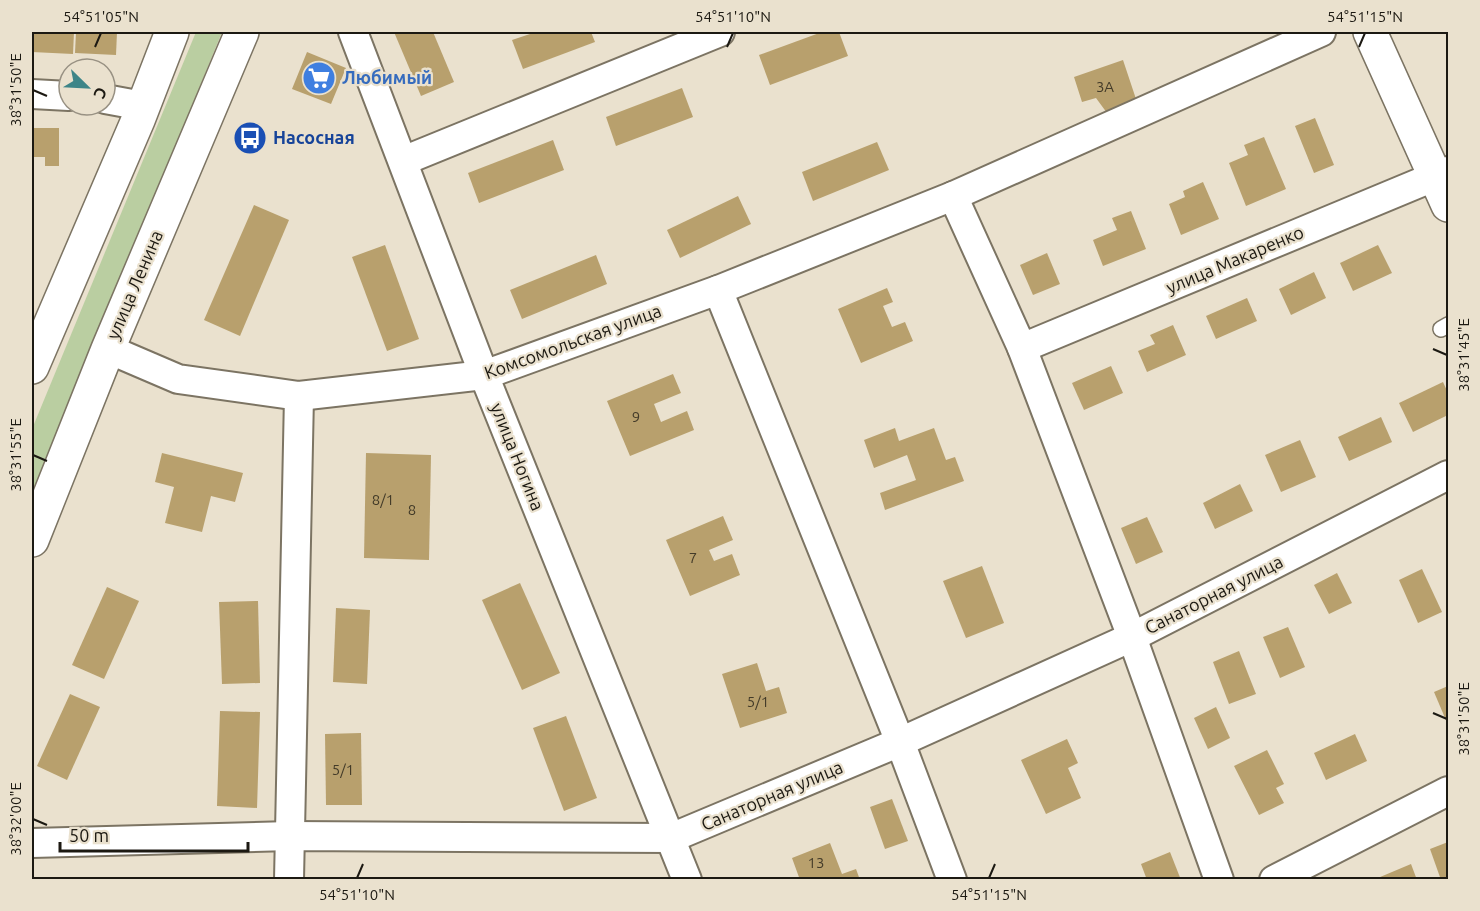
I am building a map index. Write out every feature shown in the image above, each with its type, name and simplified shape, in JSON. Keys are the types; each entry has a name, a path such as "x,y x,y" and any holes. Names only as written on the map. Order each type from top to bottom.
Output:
{"main road":[{"path":"34,355 143,106 172,32"},
{"name":"улица Ленина","path":"32,540 108,350 242,32"},
{"path":"1370,32 1444,184"}],"street":[{"name":"улица Ногина","path":"353,32 484,375 687,879"},
{"path":"403,161 720,32"},
{"name":"Комсомольская улица","path":"108,350 178,379 299,396 484,375 718,290 953,196 1321,32"},
{"path":"32,94 57,95"},
{"path":"117,101 143,106"},
{"name":"улица Макаренко","path":"1022,348 1444,184"},
{"path":"953,196 1022,348 1132,637 1219,879"},
{"path":"718,290 900,742 952,879"},
{"path":"289,879 299,396"},
{"name":"Санаторная улица","path":"32,843 290,836 671,838 900,742 1132,637 1449,475"},
{"path":"1274,879 1449,791"}],"green space":[{"path":"196,32 222,32 32,500 32,429"}],"building":[{"path":"32,32 74,32 73,54 32,52"},
{"path":"76,32 117,32 116,55 75,53"},
{"path":"394,32 433,32 454,82 421,96"},
{"path":"536,32 591,32 595,42 523,69 512,40"},
{"path":"822,32 839,32 848,56 770,85 759,55"},
{"name":"Любимый","path":"307,52 346,68 331,104 292,89"},
{"path":"1123,60 1137,102 1107,113 1096,98 1082,102 1074,77"},
{"path":"682,88 693,117 616,146 606,117"},
{"path":"1315,118 1334,165 1314,173 1295,126"},
{"path":"32,128 59,128 59,166 45,166 45,157 32,157"},
{"path":"1264,137 1286,189 1246,206 1229,163 1248,155 1244,145"},
{"path":"553,140 564,170 479,203 468,173"},
{"path":"877,142 889,170 813,201 802,172"},
{"path":"1203,182 1219,219 1181,235 1169,204 1185,197 1183,191"},
{"path":"738,196 751,224 680,258 667,230"},
{"path":"254,205 289,220 240,336 204,320"},
{"path":"1131,211 1146,249 1103,266 1093,240 1117,230 1112,218"},
{"path":"385,245 419,339 387,351 352,257"},
{"path":"1378,245 1392,273 1353,291 1340,263"},
{"path":"1047,253 1060,284 1033,295 1020,265"},
{"path":"596,255 607,284 522,319 510,290"},
{"path":"1314,272 1326,298 1291,315 1279,289"},
{"path":"887,288 893,302 883,306 892,327 905,322 913,341 861,363 838,309"},
{"path":"1247,298 1257,321 1216,339 1206,316"},
{"path":"1173,325 1186,355 1147,372 1138,351 1155,344 1150,335"},
{"path":"1111,366 1123,393 1084,410 1072,383"},
{"path":"673,374 681,393 654,404 661,422 687,411 694,430 630,456 607,401"},
{"path":"1443,382 1448,393 1448,415 1413,432 1399,403"},
{"path":"1381,417 1392,442 1349,461 1338,437"},
{"path":"895,428 899,441 934,428 946,460 955,457 964,481 885,510 880,493 916,480 907,455 874,468 864,440"},
{"path":"1300,440 1316,477 1281,492 1265,455"},
{"path":"162,453 243,473 235,502 211,496 202,532 165,523 174,487 155,482"},
{"path":"366,453 431,455 429,560 364,558"},
{"path":"1240,484 1253,511 1215,529 1203,503"},
{"path":"723,516 733,540 709,550 714,561 732,554 740,575 690,596 666,540"},
{"path":"1147,517 1163,552 1136,564 1121,528"},
{"path":"982,566 1004,623 966,638 943,581"},
{"path":"1422,569 1442,612 1418,623 1399,580"},
{"path":"1337,573 1352,603 1329,614 1314,585"},
{"path":"520,583 560,673 522,690 482,600"},
{"path":"107,587 139,601 104,679 72,665"},
{"path":"258,601 260,683 222,684 219,602"},
{"path":"336,608 370,610 367,684 333,682"},
{"path":"1288,627 1305,667 1280,678 1263,637"},
{"path":"1239,651 1256,694 1229,704 1213,662"},
{"path":"757,663 766,691 779,687 787,713 740,728 722,674"},
{"path":"1448,686 1448,725 1434,692"},
{"path":"70,694 100,707 67,780 37,766"},
{"path":"1216,707 1230,738 1208,749 1194,718"},
{"path":"220,711 260,712 257,808 217,806"},
{"path":"566,716 597,798 564,811 533,728"},
{"path":"361,733 362,805 326,805 325,734"},
{"path":"1355,734 1367,761 1326,780 1314,753"},
{"path":"1067,739 1078,763 1068,768 1081,798 1046,814 1021,760"},
{"path":"1267,750 1284,784 1276,788 1284,803 1259,815 1234,766"},
{"path":"892,799 908,841 885,849 870,807"},
{"path":"1448,842 1448,880 1441,880 1430,849"},
{"path":"830,843 842,874 856,869 860,880 800,880 792,858"},
{"path":"1170,852 1181,880 1147,880 1141,864"},
{"path":"1411,864 1417,880 1373,880"}],"place":[{"name":"Любимый","path":"319,78"},
{"name":"Насосная","path":"250,138"}]}
